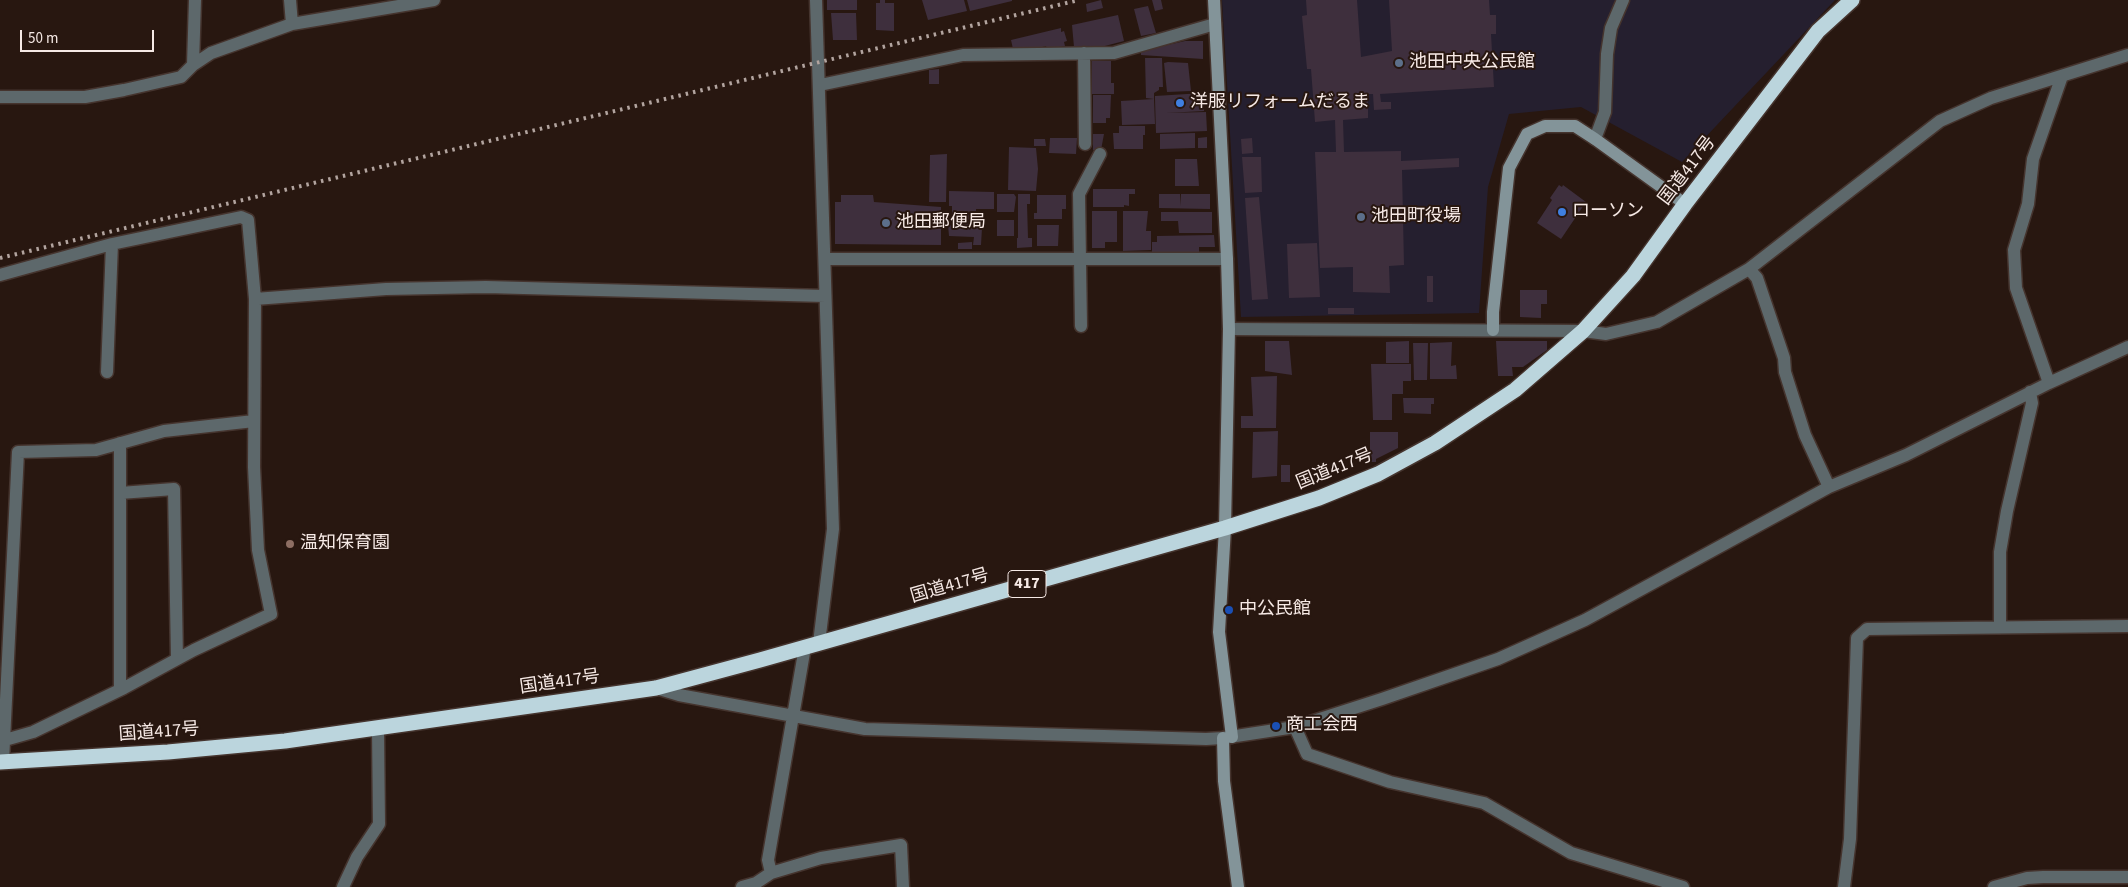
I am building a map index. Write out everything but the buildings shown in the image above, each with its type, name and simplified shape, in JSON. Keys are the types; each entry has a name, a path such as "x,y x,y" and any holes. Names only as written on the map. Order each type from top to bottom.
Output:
{"highway":[{"name":"国道417号","path":"2,762 168,752 285,741 656,688 1225,528 1319,498 1378,474 1434,444 1515,390 1584,331 1633,276 1685,204 1818,31 1852,0"}],"street":[{"path":"193,65 195,0"},
{"path":"290,0 292,24"},
{"path":"0,97 85,97 114,92 181,77 193,65 211,53 292,24 434,0"},
{"path":"771,873 768,860 795,716 812,645 833,529 816,0"},
{"path":"1214,0 1229,329 1225,528 1219,632 1228,738 1224,781 1238,887"},
{"path":"1595,139 1605,112 1607,54 1611,28 1623,0"},
{"path":"820,85 963,55 1114,53 1215,24"},
{"path":"1084,53 1085,144"},
{"path":"1229,329 1584,331 1606,334 1657,322 1749,269 1940,121 1991,98 2128,55"},
{"path":"2049,383 2016,288 2014,250 2028,204 2033,160 2062,76"},
{"path":"1493,330 1493,312 1510,168 1527,134 1545,126 1575,126 1685,204"},
{"path":"1081,326 1080,194 1100,154"},
{"path":"0,275 112,244 241,217 248,220 255,299 254,421 258,550 271,614 33,732 5,740"},
{"path":"107,372 112,244"},
{"path":"825,259 1227,259"},
{"path":"1749,269 1757,278 1784,358 1786,372 1805,435 1829,487"},
{"path":"255,299 386,289 486,287 825,296"},
{"path":"656,688 679,695 865,729 1228,738 1295,726 1382,699 1498,659 1585,620 1829,487 1906,455 2030,392 2128,347"},
{"path":"2000,627 2000,552 2007,511 2031,411 2030,392"},
{"path":"2,762 5,740 18,452 96,450 164,431 254,421"},
{"path":"120,443 120,689"},
{"path":"120,493 174,488 177,659"},
{"path":"1844,887 1850,839 1857,638 1867,629 2128,626"},
{"path":"1295,726 1307,754 1390,782 1484,803 1571,854 1683,887"},
{"path":"343,887 357,857 379,824 378,729"},
{"path":"742,887 756,883 771,873 821,858 901,845 902,887"},
{"path":"1994,887 2027,883 2043,877 2128,877"}],"shaded area":[{"path":"1222,0 1835,0 1682,162 1581,107 1509,114 1488,187 1479,313 1241,317"}],"railway":[{"path":"0,258 1079,0"}],"place":[{"name":"池田中央公民館","path":"1399,63"},
{"name":"洋服リフォームだるま","path":"1180,103"},
{"name":"ローソン","path":"1562,212"},
{"name":"池田町役場","path":"1361,217"},
{"name":"池田郵便局","path":"886,223"},
{"name":"温知保育園","path":"290,544"},
{"name":"中公民館","path":"1229,610"},
{"name":"商工会西","path":"1276,726"}]}
